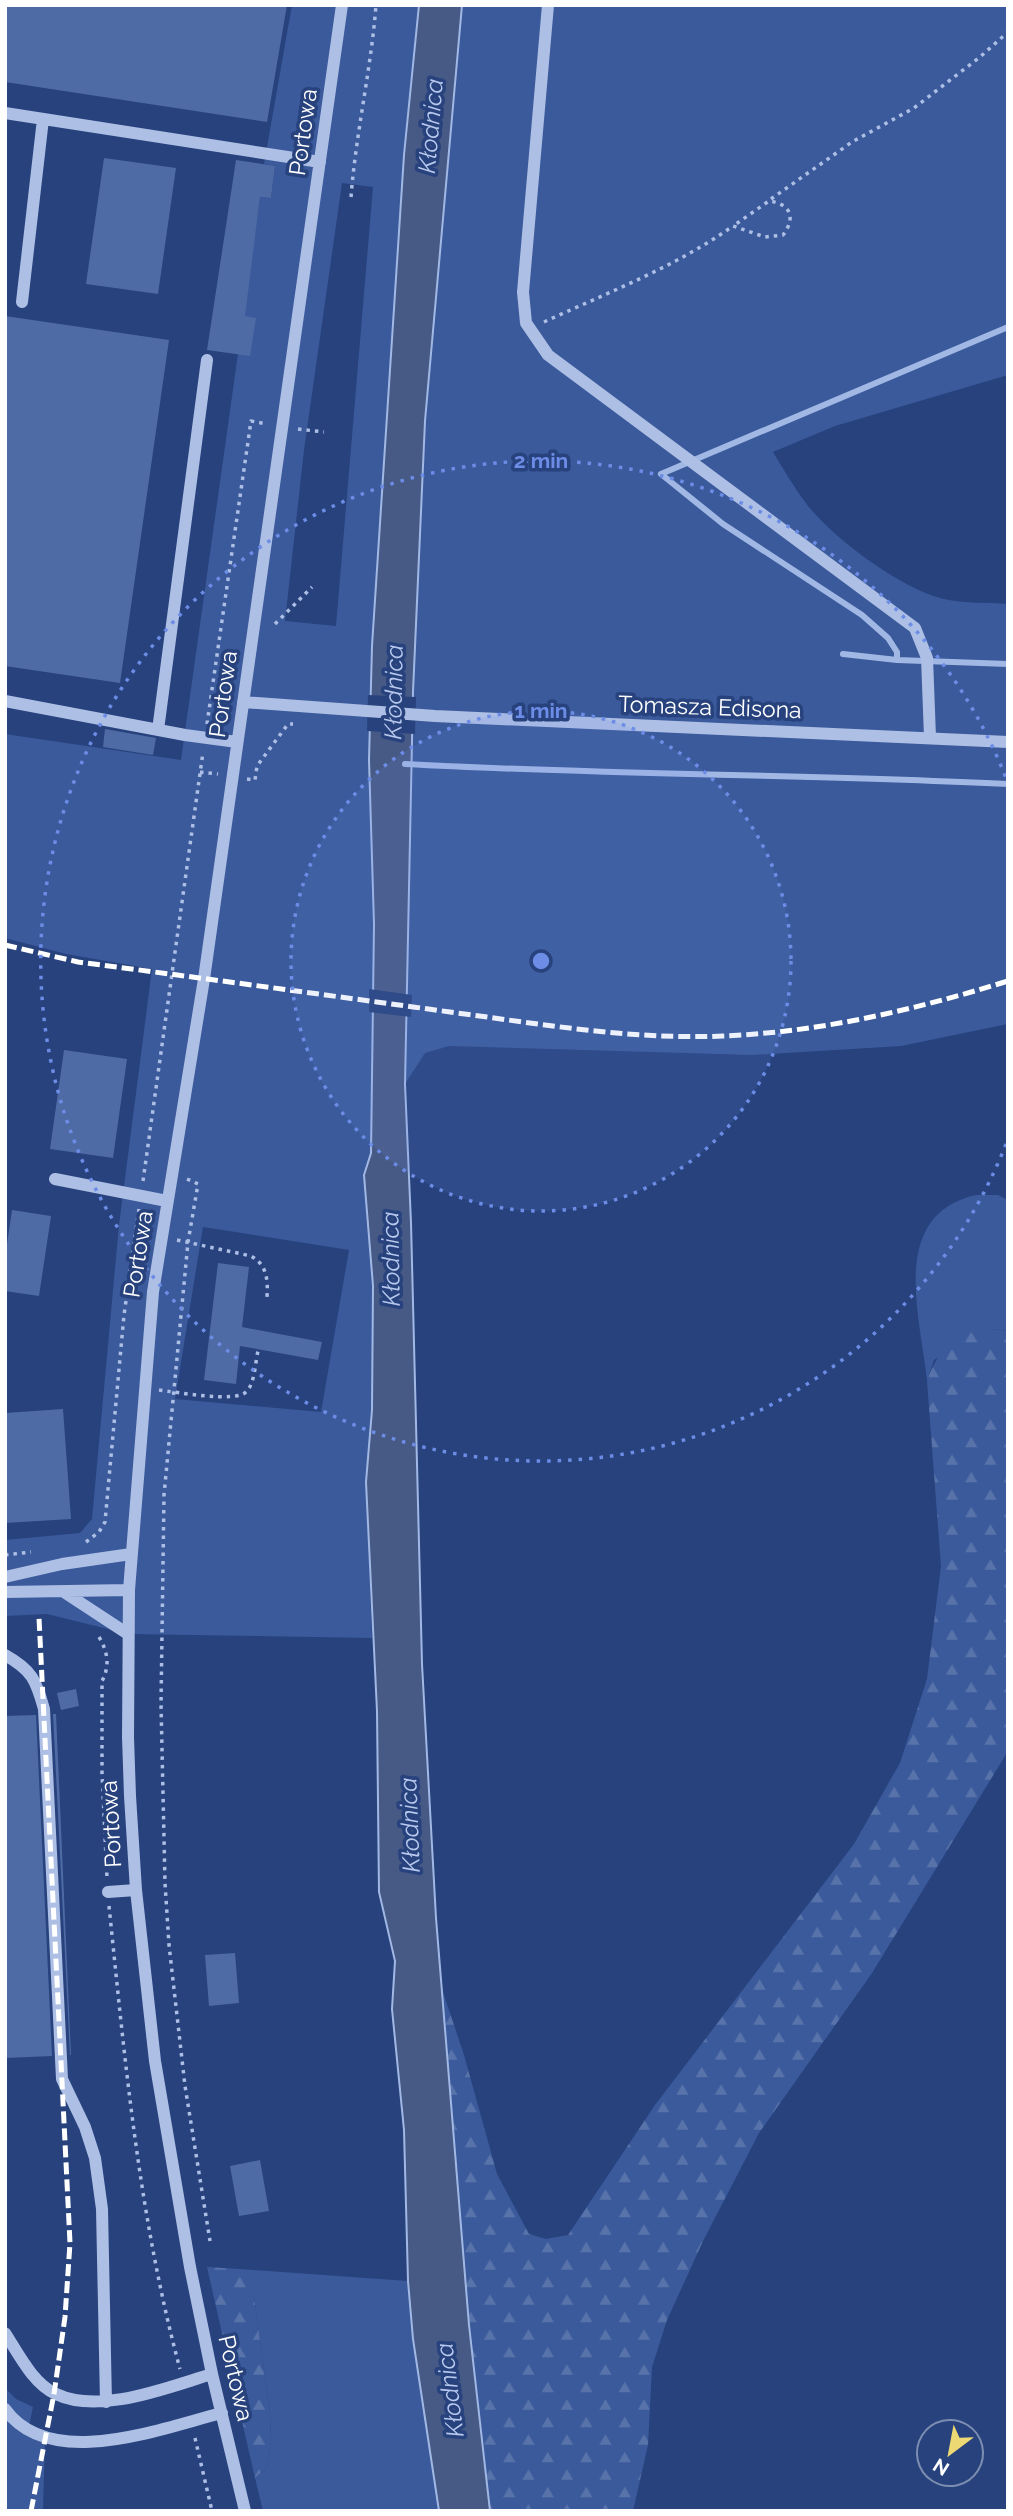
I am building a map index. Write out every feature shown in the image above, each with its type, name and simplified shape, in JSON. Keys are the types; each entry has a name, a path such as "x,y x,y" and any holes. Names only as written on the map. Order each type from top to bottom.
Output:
{"street":[{"name":"Portowa","path":"245,2511 212,2374 185,2240 158,2075 136,1890 128,1737 129,1590 147,1339 161,1237 204,979 342,5"},
{"path":"548,5 523,292 526,323 548,355 915,628 928,665 930,737"},
{"path":"5,113 320,162"},
{"path":"22,302 43,119"},
{"path":"158,730 206,360"},
{"path":"5,701 237,742"},
{"name":"Tomasza Edisona","path":"243,702 435,716 1008,741"},
{"path":"55,1179 167,1201"},
{"path":"5,1577 62,1564 131,1554"},
{"path":"5,1592 129,1590"},
{"path":"64,1592 128,1634"},
{"path":"5,1655 23,1665 36,1681 44,1709 62,2079 85,2127 96,2158 102,2209 106,2402"},
{"path":"108,1892 136,1890"},
{"path":"5,2333 37,2379 54,2394 80,2402 106,2402 212,2374"},
{"path":"5,2409 12,2418 45,2439 76,2442 111,2441 222,2413"}],"path":[{"path":"351,197 355,147 373,45 376,5"},
{"path":"530,329 645,277 708,244 852,142 914,108 1008,32"},
{"path":"733,226 765,237 783,235 790,226 791,216 787,208 778,202 769,201"},
{"path":"82,1545 99,1532 105,1522 124,1315 251,421"},
{"path":"282,427 324,432"},
{"path":"275,624 312,587"},
{"path":"255,780 257,766 288,724 301,724"},
{"path":"172,1172 198,1184 188,1242 164,1494 162,1648 165,1883 185,2086 210,2241"},
{"path":"161,1237 251,1256 264,1266 267,1275 267,1297"},
{"path":"143,1389 225,1397 246,1393 251,1384 258,1351"},
{"path":"93,1628 106,1650 108,1670 102,1681 102,1773 108,1892 129,2091 160,2283 179,2366"},
{"path":"195,2440 212,2511"}],"green space":[{"path":"292,5 419,5 404,155 372,646 369,760 374,924 371,1153 364,1175 373,1286 372,1410 366,1482 372,1638 128,1634 47,1614 5,1616 5,1540 80,1533 92,1519 119,1225 152,969 66,954 5,938 5,734 181,760 260,197 271,198 275,166 264,164","holes":["342,183 373,187 336,626 285,621 304,450","203,1227 349,1250 321,1412 175,1399"]},
{"path":"462,5 1008,5 1008,375 835,426 773,452 808,506 870,562 927,594 968,602 1008,604 1008,1024 901,1046 752,1055 449,1046 425,1053 405,1084 413,692 425,421"},
{"path":"976,1195 998,1195 1008,1200 1008,1331 989,1329 934,1360 927,1381 916,1300 920,1246 930,1224 948,1206"},
{"path":"989,1329 1008,1331 1008,1750 872,1973 759,2133 704,2239 667,2320 652,2367 648,2445 633,2511 490,2511 469,2325 441,1986 464,2055 497,2174 529,2234 546,2239 568,2235 655,2105 854,1844 900,1763 927,1679 941,1566 927,1381 931,1370 949,1344 967,1334"},
{"path":"207,2267 254,2270 254,2296 270,2414 271,2442 267,2467 255,2478"},
{"path":"254,2270 408,2281 413,2339 439,2511 263,2511 255,2478 267,2467 271,2442 270,2414 254,2296"},
{"path":"5,2388 16,2399 33,2407 28,2431 45,2439 43,2511 5,2511"}],"water":[{"name":"Kłodnica","path":"419,5 462,5 425,421 413,692 405,1084 422,1664 436,1918 469,2325 490,2511 439,2511 413,2339 408,2281 404,2130 392,2009 395,1961 379,1892 377,1711 366,1482 372,1410 373,1286 364,1175 371,1153 374,924 369,760 372,646 404,155"}],"pier":[{"path":"368,695 416,697 415,734 367,731"},
{"path":"369,989 412,995 411,1017 369,1012"}],"building":[{"path":"5,5 287,5 267,122 5,82"},
{"path":"104,158 176,168 158,294 86,284"},
{"path":"236,160 275,166 271,198 260,197 245,316 256,318 250,356 207,350"},
{"path":"5,316 169,340 120,683 5,666"},
{"path":"105,729 156,738 153,755 103,747"},
{"path":"64,1050 127,1059 113,1158 50,1149"},
{"path":"12,1210 51,1216 39,1296 5,1291 5,1258"},
{"path":"218,1263 249,1267 242,1327 322,1342 318,1360 240,1346 236,1384 204,1380"},
{"path":"63,1409 71,1519 5,1523 5,1413"},
{"path":"76,1689 79,1706 61,1710 57,1693"},
{"path":"53,1714 56,1714 71,2055 70,2055"},
{"path":"36,1715 52,2056 5,2058 5,1716"},
{"path":"235,1953 239,2003 209,2006 205,1955"},
{"path":"260,2160 269,2211 239,2216 230,2166"}],"waterway":[{"path":"843,654 897,660 897,652 888,638 862,615 723,524 661,474 1008,327"},
{"path":"897,660 1008,664"},
{"path":"405,764 1008,784"}],"railway":[{"path":"5,945 78,962 552,1026 654,1036 723,1036 796,1030 902,1010 1008,981"},
{"path":"31,2511 54,2394 65,2317 70,2243 39,1618"}]}
